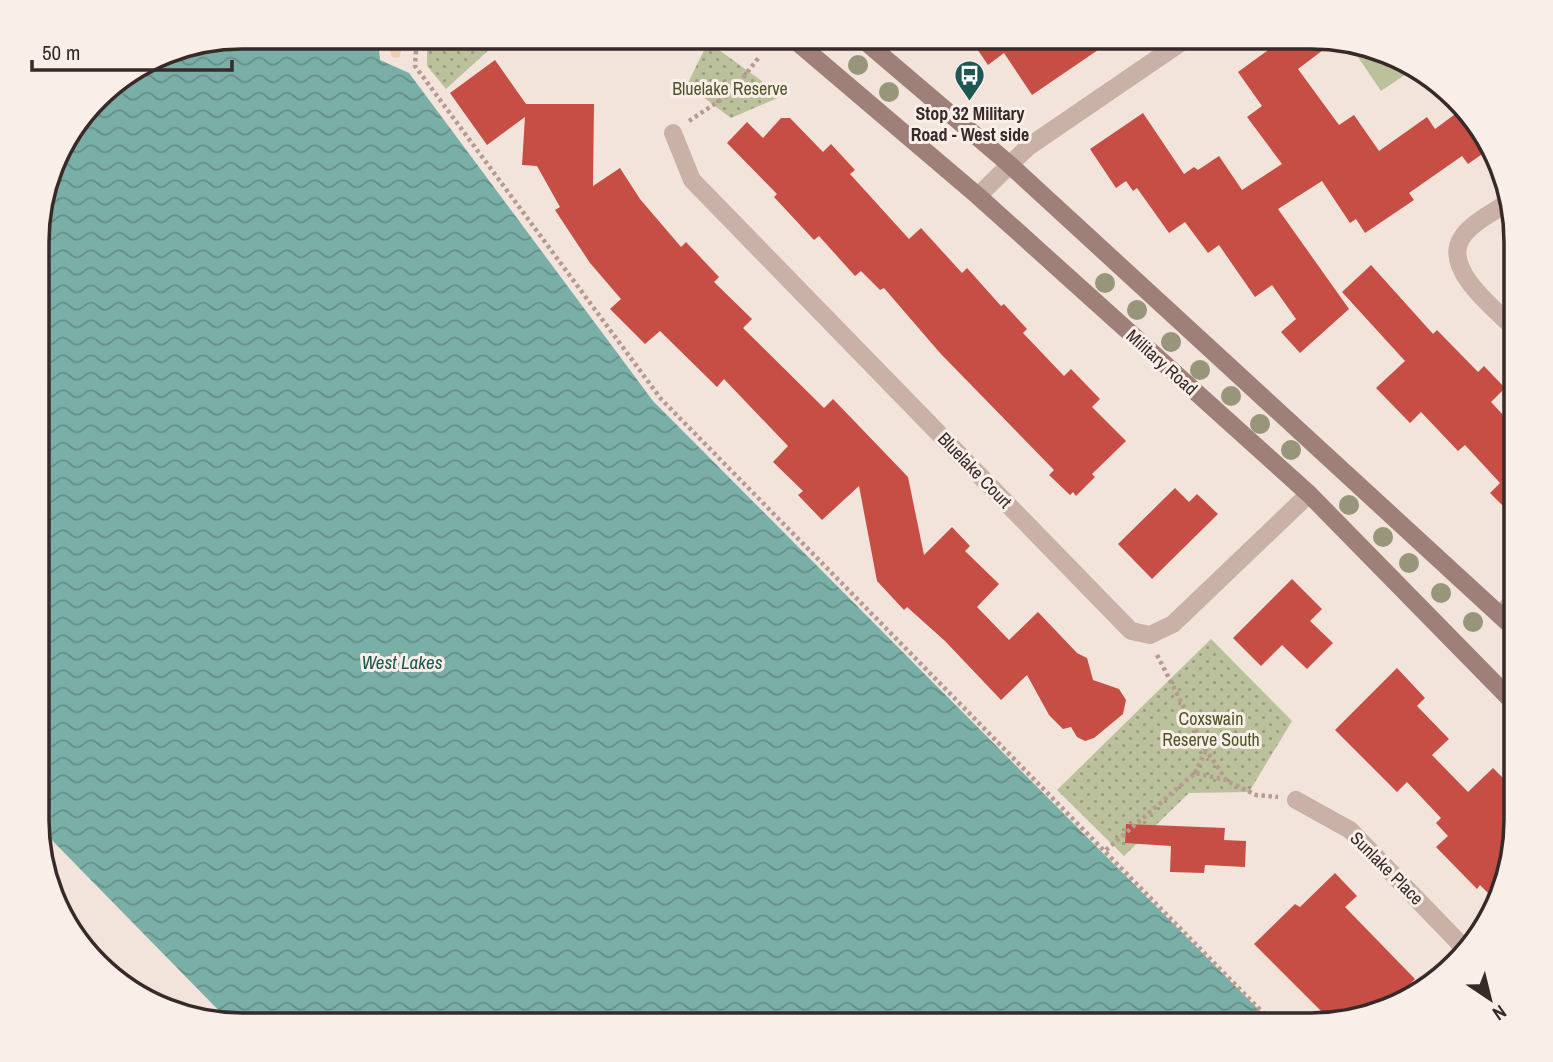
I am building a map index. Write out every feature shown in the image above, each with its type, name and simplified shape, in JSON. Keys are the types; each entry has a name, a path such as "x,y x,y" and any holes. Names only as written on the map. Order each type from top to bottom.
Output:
{"main road":[{"name":"Military Road","path":"805,49 978,196 1309,495 1504,693"},
{"path":"874,49 1009,164 1504,618"}],"street":[{"path":"978,196 1028,146 1171,49"},
{"name":"Bluelake Court","path":"673,132 692,180 1131,631 1150,635"},
{"path":"1500,208 1461,238 1455,257 1465,279 1504,318"},
{"path":"1150,635 1173,624 1309,495"},
{"path":"1500,614 1504,610"},
{"name":"Sunlake Place","path":"1296,800 1350,830 1460,943"}],"path":[{"path":"416,49 415,66 661,399 1263,1013"},
{"path":"673,132 731,93 760,56"},
{"path":"1150,635 1168,680 1184,703 1206,750 1227,781"},
{"path":"1106,850 1195,773 1206,750"},
{"path":"1195,773 1227,781 1256,795 1296,800"}],"sand":[{"path":"390,49 402,49 399,58 392,57"}],"green space":[{"path":"427,49 490,49 446,89 427,66"},
{"name":"Bluelake Reserve","path":"705,49 718,49 782,96 731,118 687,85"},
{"path":"1357,55 1373,59 1406,74 1381,91"},
{"name":"Coxswain Reserve South","path":"1211,639 1292,721 1249,792 1189,793 1124,856 1057,790"}],"water":[{"name":"West Lakes","path":"229,49 379,49 380,60 409,73 653,401 1262,1013 229,1013 220,1012 50,838 49,242 53,204 59,180 81,135 115,97 135,81 157,69 180,59"}],"building":[{"path":"977,49 1099,49 1032,95 1004,53 988,65"},
{"path":"1270,49 1324,49 1298,69 1339,125 1354,115 1379,151 1427,117 1435,129 1455,114 1482,154 1468,164 1462,156 1409,193 1414,200 1365,233 1356,219 1350,223 1322,181 1278,209 1349,309 1300,353 1281,332 1296,319 1272,285 1255,297 1219,245 1208,253 1185,222 1169,233 1137,188 1133,191 1126,181 1116,188 1090,149 1143,113 1184,174 1194,167 1198,170 1219,156 1242,190 1282,164 1247,117 1262,106 1238,72"},
{"path":"495,60 526,104 594,104 593,186 620,168 640,199 681,247 686,242 719,277 714,282 752,319 743,328 824,408 833,399 908,477 924,555 952,527 970,546 965,551 999,584 977,607 1009,640 1038,612 1077,653 1087,658 1093,680 1119,689 1126,700 1123,714 1094,738 1085,741 1077,737 1071,727 1063,729 1049,715 1027,675 1001,700 945,641 907,607 904,610 877,581 859,486 822,520 798,495 803,491 773,462 788,446 724,379 717,387 660,331 645,344 610,309 621,299 590,263 555,210 560,207 537,166 522,165 525,117 487,145 450,93"},
{"path":"781,118 790,118 823,152 831,144 855,170 850,174 909,239 921,228 962,273 967,268 1001,306 1004,304 1027,329 1023,333 1064,376 1071,369 1100,399 1092,407 1126,441 1092,474 1095,477 1076,496 1073,492 1070,495 1049,475 1054,470 940,353 884,288 880,290 861,271 855,276 819,236 814,240 774,197 777,194 727,143 747,122 763,138"},
{"path":"1371,265 1433,334 1437,330 1478,372 1484,366 1504,387 1491,402 1504,416 1504,507 1490,493 1500,483 1465,445 1458,451 1421,412 1410,423 1376,388 1405,361 1342,292"},
{"path":"1175,488 1189,502 1197,494 1218,514 1152,579 1118,544"},
{"path":"1292,579 1322,609 1310,621 1333,643 1307,669 1282,645 1261,666 1233,638"},
{"path":"1397,668 1425,698 1417,706 1449,739 1432,755 1468,792 1493,768 1504,779 1504,833 1489,894 1480,885 1477,889 1436,847 1448,836 1436,823 1441,818 1407,782 1397,792 1335,730"},
{"path":"1126,824 1225,828 1224,840 1246,841 1245,867 1205,865 1204,873 1170,872 1171,846 1125,843"},
{"path":"1335,873 1357,896 1345,907 1415,979 1407,987 1373,1003 1323,1013 1254,944 1295,904 1300,907"}],"place":[{"name":"Stop 32 Military Road - West side","path":"970,102"}]}
